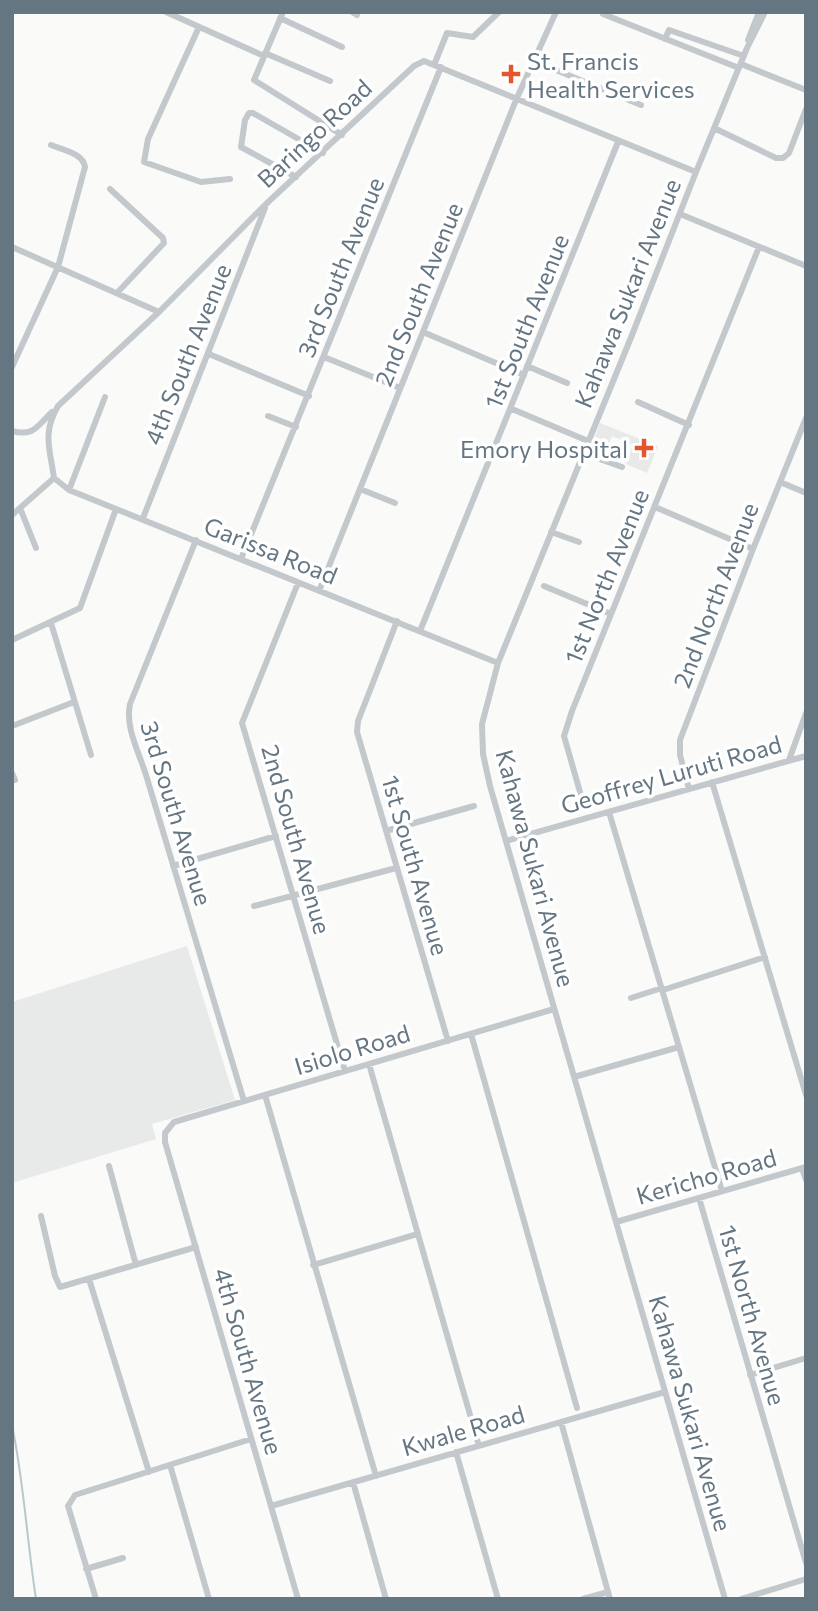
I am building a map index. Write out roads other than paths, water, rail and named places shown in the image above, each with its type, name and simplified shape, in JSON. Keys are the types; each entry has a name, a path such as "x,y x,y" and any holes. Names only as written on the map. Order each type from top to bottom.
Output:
{"street":[{"path":"166,12 330,81"},
{"name":"3rd South Avenue","path":"241,559 309,396 437,66 447,33 474,37 499,12"},
{"name":"2nd South Avenue","path":"319,591 516,100 556,12"},
{"name":"Kahawa Sukari Avenue","path":"725,1599 490,786 481,734 483,712 498,663 741,63 759,12"},
{"name":"Kahawa Sukari Avenue","path":"747,48 765,12"},
{"path":"603,14 665,39 741,63"},
{"path":"342,47 282,15 254,80 342,135"},
{"path":"199,27 148,139 144,162 201,182 230,179"},
{"path":"665,39 669,30 806,90"},
{"name":"Baringo Road","path":"12,431 23,434 32,432 414,66 424,61 437,66"},
{"path":"534,61 641,105"},
{"path":"437,66 696,172"},
{"path":"714,128 776,158 783,158 789,153 806,109"},
{"path":"296,177 241,147 245,120 249,113 323,153"},
{"name":"1st South Avenue","path":"420,631 618,142"},
{"path":"12,367 58,267 85,167 80,157 51,145"},
{"path":"110,189 163,238 164,243 117,293"},
{"name":"4th South Avenue","path":"142,518 267,204"},
{"path":"680,214 806,267"},
{"name":"1st North Avenue","path":"586,811 564,736 759,247"},
{"path":"12,248 159,312"},
{"path":"423,332 524,374"},
{"path":"209,354 309,396"},
{"path":"324,357 400,388"},
{"path":"527,366 567,383"},
{"path":"69,490 105,397"},
{"path":"638,402 689,425"},
{"path":"12,515 54,478 48,429 58,406"},
{"path":"512,409 588,441"},
{"path":"268,416 296,427"},
{"name":"2nd North Avenue","path":"689,789 680,755 680,740 806,418"},
{"path":"583,453 622,467"},
{"name":"Garissa Road","path":"54,478 69,490 498,663"},
{"path":"780,482 806,493"},
{"path":"359,489 395,503"},
{"path":"655,507 753,548"},
{"path":"20,508 36,548"},
{"path":"12,640 75,611 83,604 116,509"},
{"path":"551,532 579,542"},
{"name":"3rd South Avenue","path":"196,540 130,704 129,726 244,1101"},
{"name":"2nd South Avenue","path":"298,583 242,723 345,1071"},
{"path":"544,586 611,614"},
{"name":"1st South Avenue","path":"397,621 357,727 448,1041"},
{"path":"51,623 91,755"},
{"path":"12,726 74,702"},
{"path":"789,760 806,713"},
{"name":"Geoffrey Luruti Road","path":"506,841 586,811 609,812 806,755"},
{"path":"712,782 806,1095"},
{"path":"386,831 474,806"},
{"name":"1st North Avenue","path":"609,812 722,1191"},
{"path":"173,866 276,836"},
{"path":"254,906 396,868"},
{"path":"631,998 765,957"},
{"name":"Isiolo Road","path":"164,1133 174,1122 554,1009"},
{"path":"471,1034 578,1412"},
{"path":"574,1077 680,1047"},
{"path":"369,1064 479,1446"},
{"path":"265,1095 376,1476"},
{"name":"4th South Avenue","path":"164,1133 164,1142 298,1599"},
{"path":"109,1166 136,1265"},
{"path":"804,1168 806,1180"},
{"name":"Kericho Road","path":"616,1222 804,1168"},
{"name":"1st North Avenue","path":"699,1198 806,1563"},
{"path":"41,1216 60,1287 196,1247"},
{"path":"313,1265 416,1234"},
{"path":"89,1279 149,1472"},
{"path":"750,1375 806,1358"},
{"name":"Kwale Road","path":"271,1506 561,1422 578,1412 665,1392"},
{"path":"561,1422 609,1595 583,1599"},
{"path":"96,1599 68,1506 70,1500 75,1495 251,1438"},
{"path":"456,1452 498,1599"},
{"path":"170,1465 209,1599"},
{"path":"353,1482 386,1599"},
{"path":"87,1570 123,1558"},
{"path":"741,1599 806,1579"}],"waterway":[{"path":"12,1425 36,1599"}],"place":[{"name":"St. Francis Health Services","path":"511,74"},
{"name":"Emory Hospital","path":"644,448"}]}
